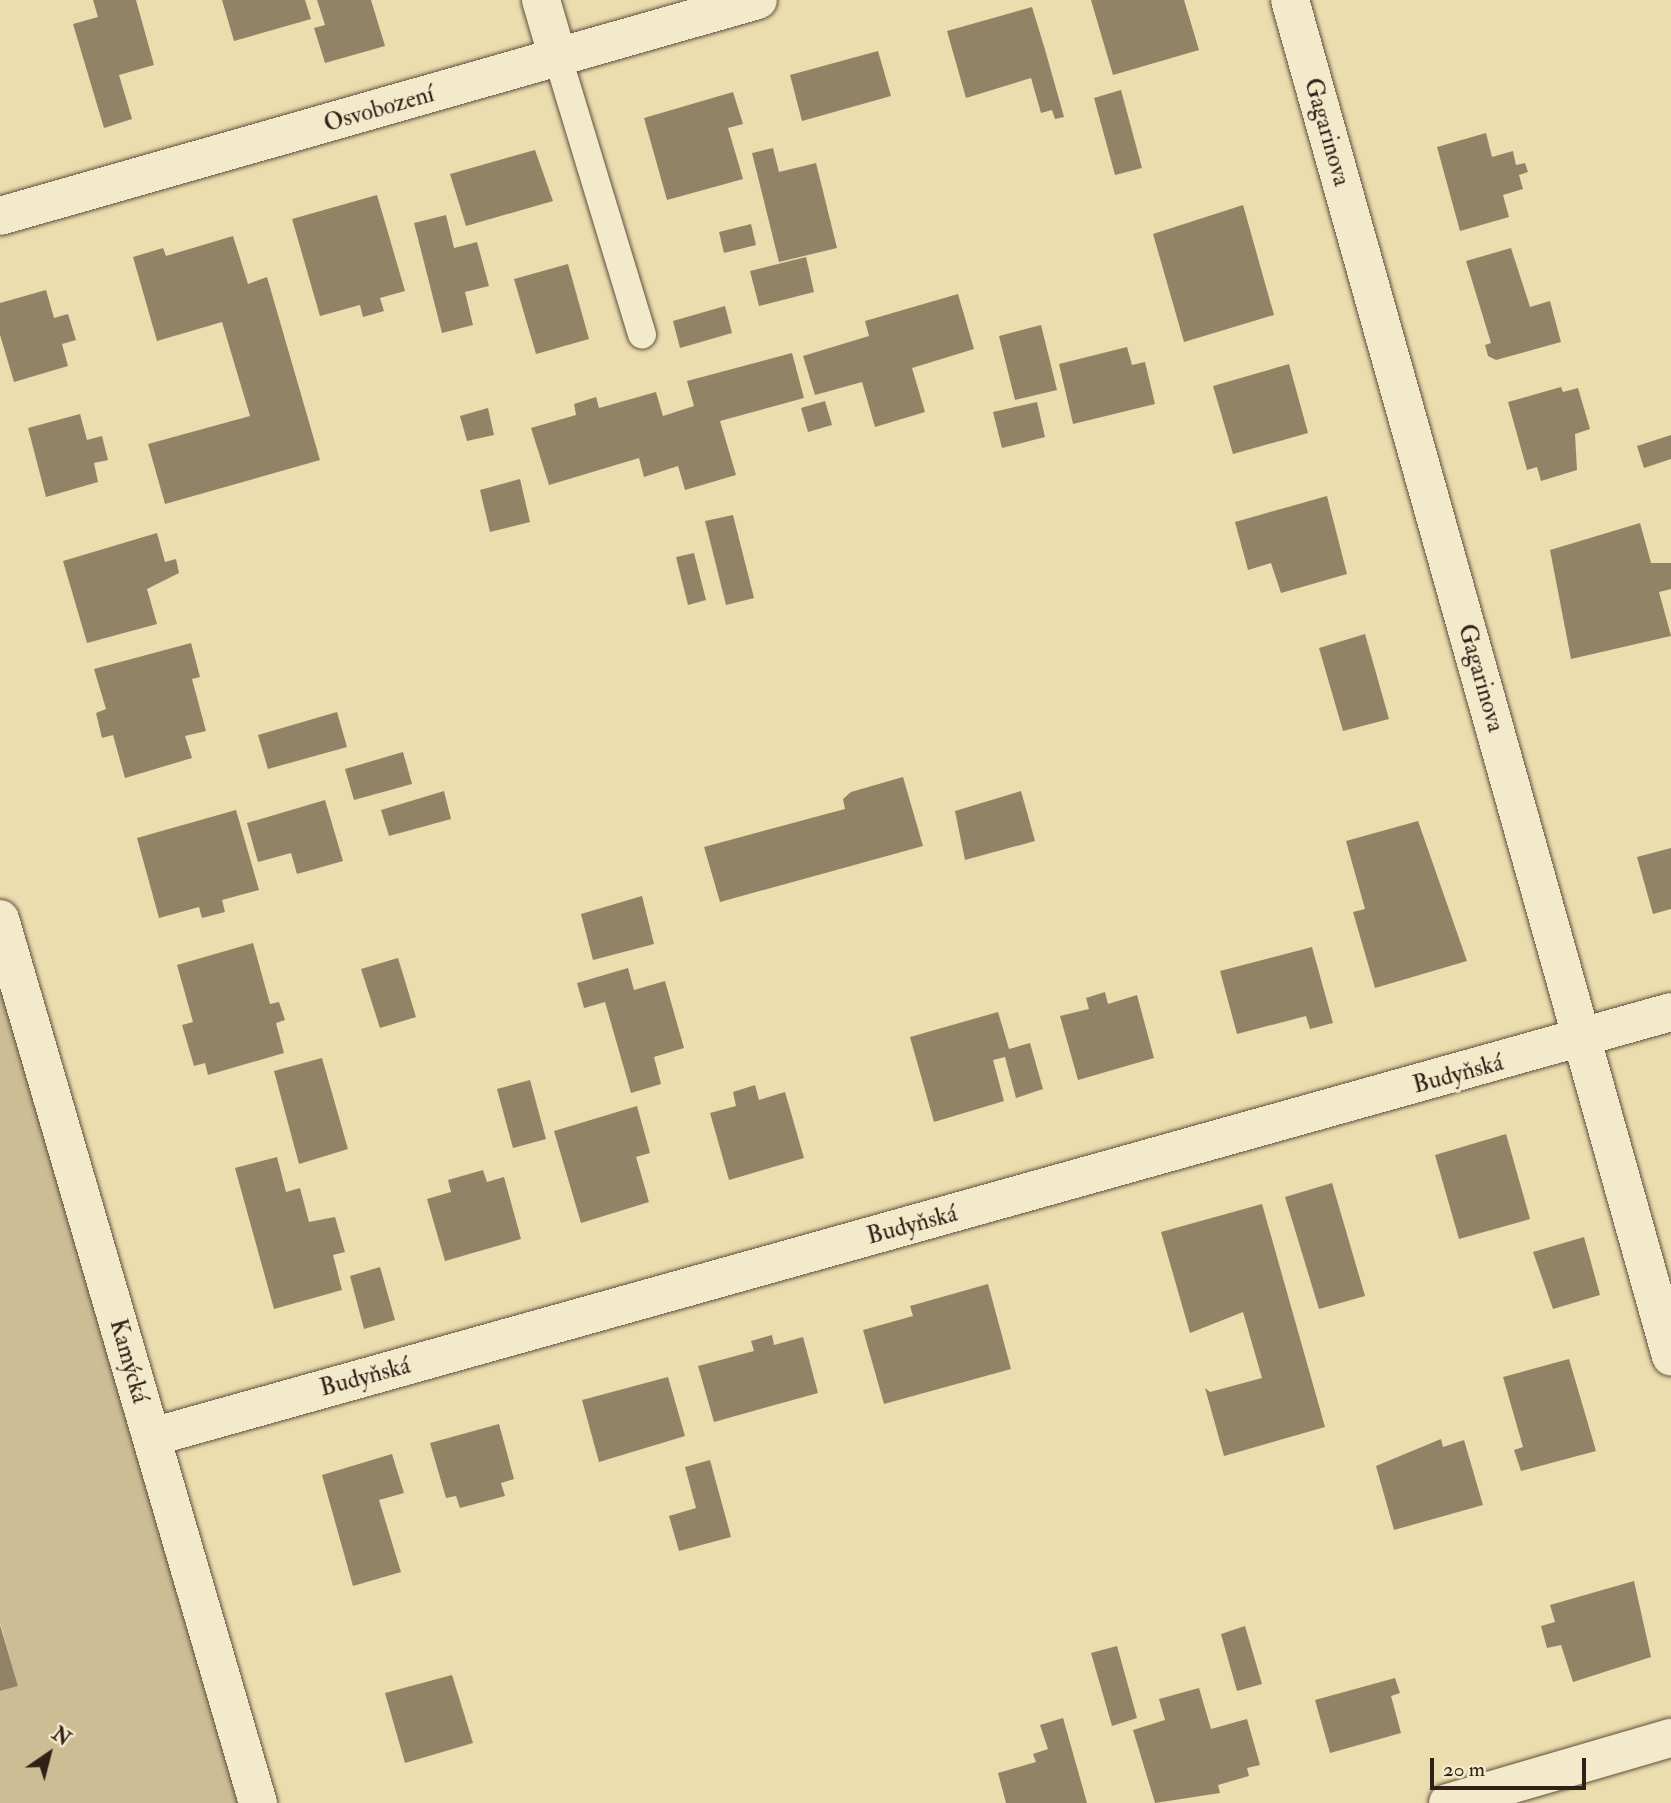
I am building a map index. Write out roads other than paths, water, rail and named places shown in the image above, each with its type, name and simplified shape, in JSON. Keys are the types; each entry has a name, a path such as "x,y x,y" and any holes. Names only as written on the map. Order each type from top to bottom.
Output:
{"street":[{"path":"541,0 558,58"},
{"name":"Osvobození","path":"0,216 758,0"},
{"name":"Gagarinova","path":"1290,0 1671,1356"},
{"name":"Kamýcká","path":"0,919 258,1803"},
{"name":"Budyňská","path":"152,1437 1582,1040 1671,1012"},
{"path":"1448,1803 1671,1738"}],"lane":[{"path":"558,58 642,335"}]}
